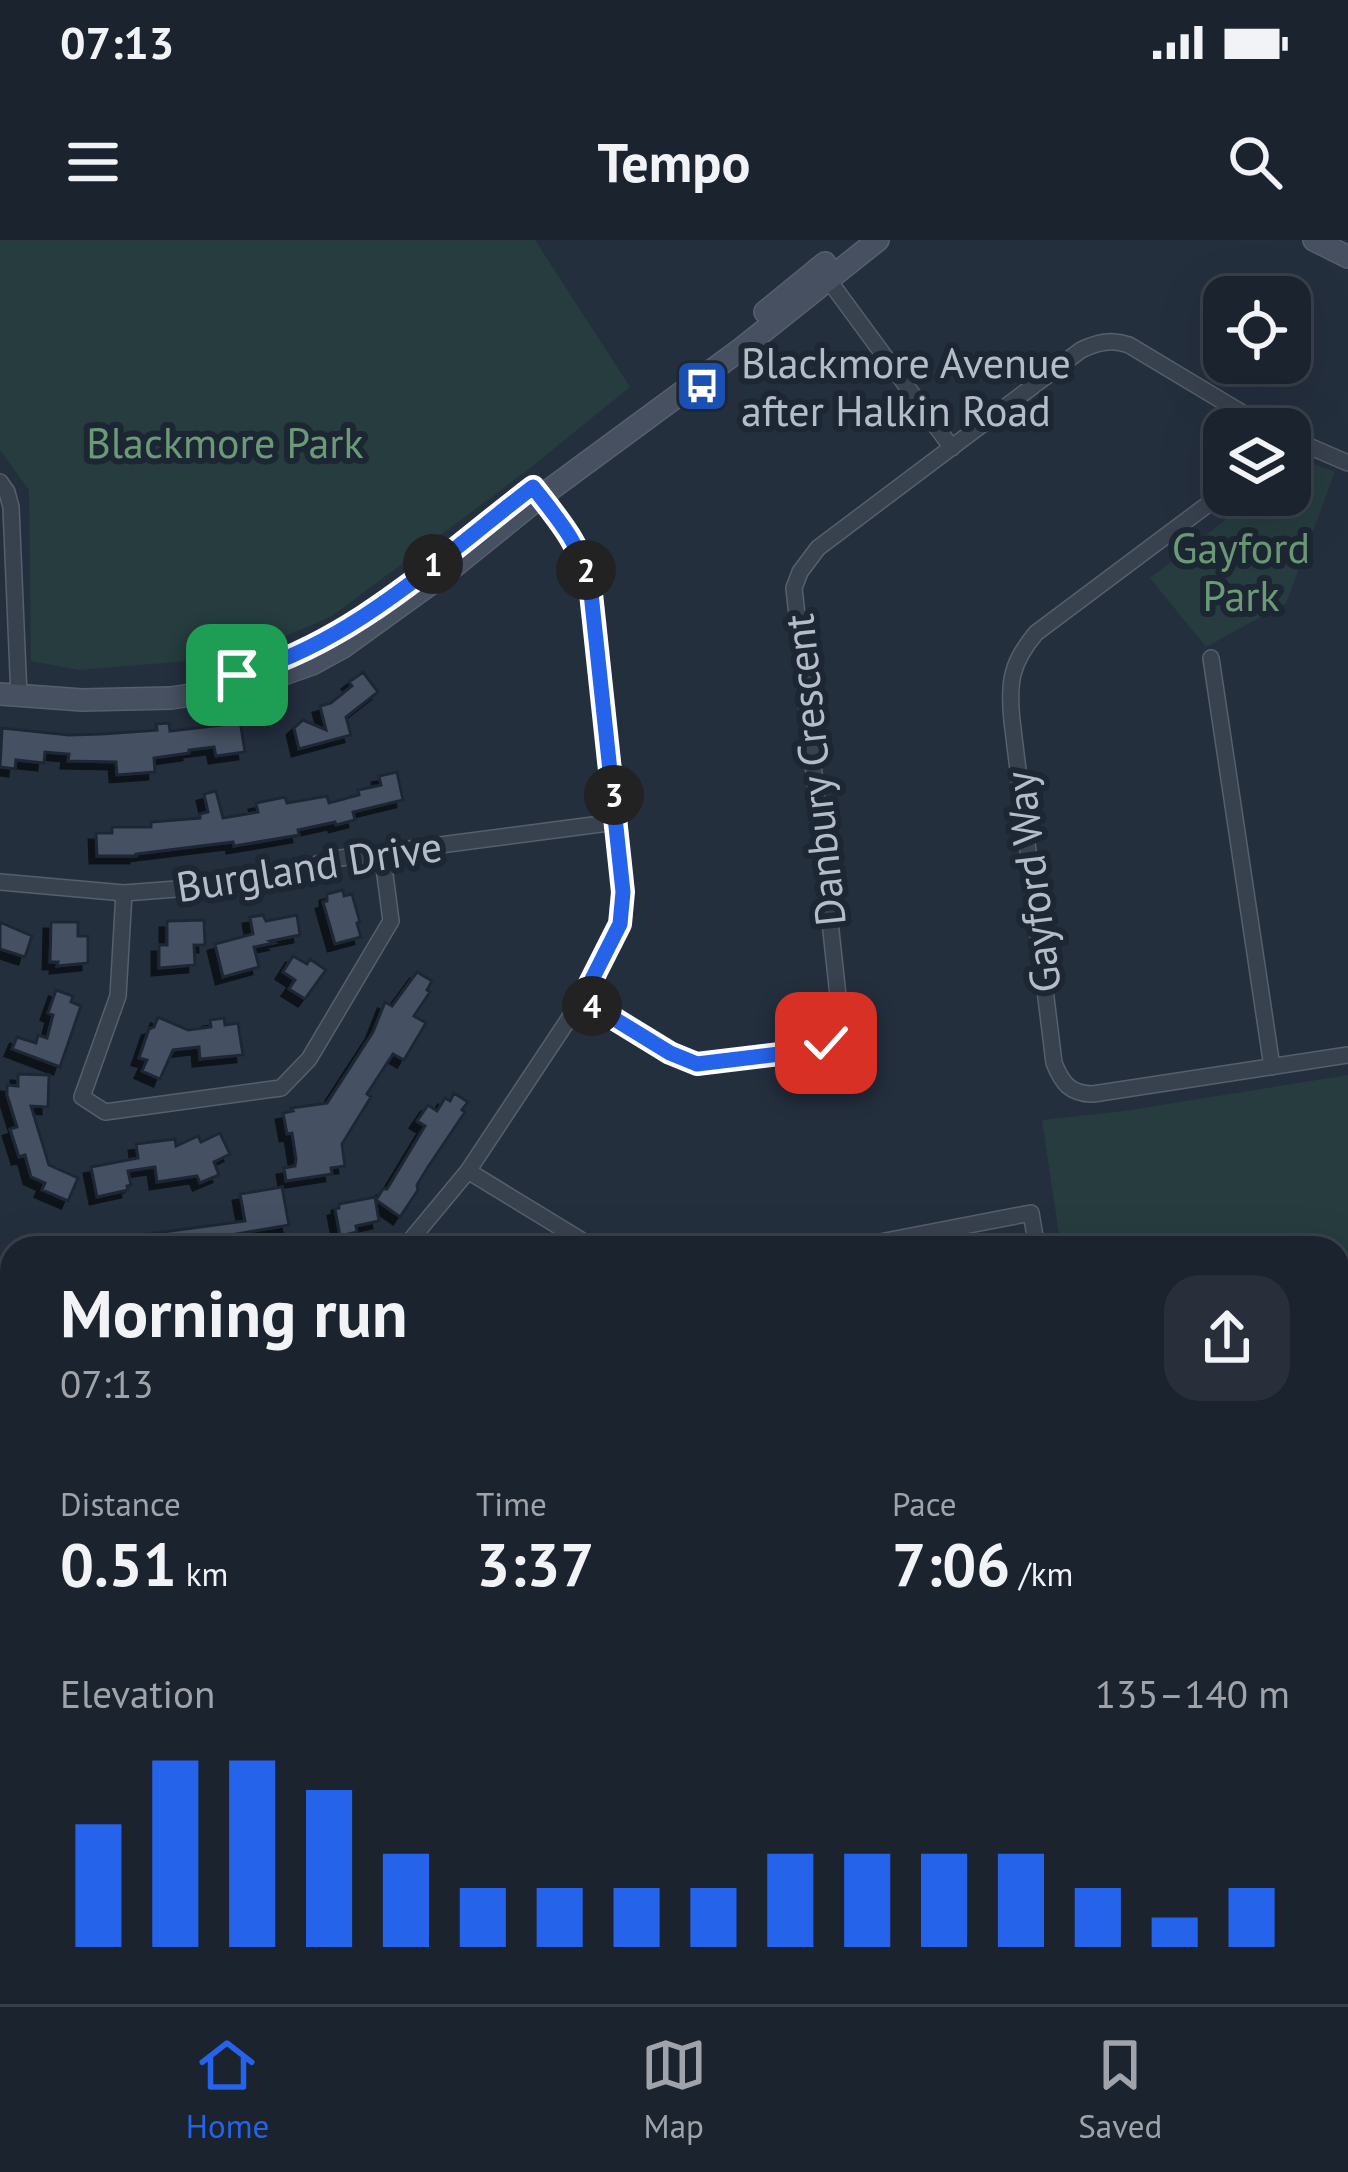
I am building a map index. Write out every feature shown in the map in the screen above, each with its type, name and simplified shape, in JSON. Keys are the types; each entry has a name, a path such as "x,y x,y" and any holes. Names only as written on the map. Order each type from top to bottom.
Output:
{"street":[{"path":"0,482 10,507 9,689 82,700 171,698 216,693 284,676 374,625 451,568 537,492 741,349 856,240"},
{"path":"824,273 878,240"},
{"path":"1314,240 1348,257"},
{"path":"824,273 952,448"},
{"name":"Danbury Crescent","path":"834,1036 839,1005 794,588 800,572 818,548 1081,350 1107,341 1130,345 1230,408"},
{"path":"1311,447 1348,463"},
{"path":"414,1236 468,1172 582,999 620,924 623,892 590,584 571,535 537,492"},
{"name":"Gayford Way","path":"1203,508 1036,633 1012,671 1009,696 1054,1063 1069,1089 1093,1094 1348,1055"},
{"path":"1211,658 1272,1067"},
{"name":"Burgland Drive","path":"0,883 124,892 256,883 334,859 616,822"},
{"path":"124,892 118,996 82,1097 105,1112 280,1088 309,1059 391,921 382,852"},
{"path":"582,999 670,1053 697,1064 813,1050 834,1036 852,1053"},
{"path":"468,1172 574,1236"},
{"path":"911,1236 1031,1213 1035,1236"}],"green space":[{"name":"Blackmore Park","path":"0,240 535,240 630,387 332,616 237,657 79,670 31,661 29,490 0,450"},
{"name":"Gayford Park","path":"1311,463 1335,472 1286,603 1206,647 1150,578 1229,517 1311,516"},
{"path":"1348,1075 1348,1236 1059,1236 1042,1120"}],"building":[{"path":"363,672 378,692 346,717 351,735 299,749 294,728 303,720 326,730 320,706 331,703"},
{"path":"240,720 245,752 216,756 214,747 189,750 154,758 155,772 117,775 116,762 68,761 69,754 45,752 44,763 16,760 15,769 0,767 2,728 102,734 157,730 156,724 169,723 170,731"},
{"path":"397,772 403,800 353,812 355,820 234,846 233,842 136,856 97,856 96,833 112,833 112,827 151,827 151,822 200,818 208,812 204,794 216,791 223,818 258,812 256,803 285,797 287,803 327,796 329,803 381,785 379,776"},
{"path":"343,890 344,896 352,894 361,937 335,944 323,902 327,894"},
{"path":"263,915 266,921 297,915 300,935 254,947 259,967 223,977 215,944 253,934 250,917"},
{"path":"204,920 205,945 194,945 195,965 159,968 159,945 167,945 167,921"},
{"path":"0,922 32,936 25,957 0,949"},
{"path":"51,922 78,922 78,936 88,936 88,963 57,966 58,962 50,962"},
{"path":"293,956 307,964 310,959 326,970 305,999 289,989 295,980 283,972"},
{"path":"417,972 432,981 414,1016 426,1023 404,1060 393,1054 367,1094 371,1097 342,1144 345,1166 331,1168 332,1174 286,1181 284,1168 295,1166 296,1159 283,1113 327,1103 373,1032 385,1002 392,1006"},
{"path":"56,990 73,996 71,1002 81,1006 60,1067 12,1049 17,1037 36,1043 38,1035 47,1038 53,1015 48,1013"},
{"path":"158,1017 188,1030 211,1027 210,1020 224,1018 225,1025 238,1023 243,1055 200,1059 199,1047 173,1050 160,1079 142,1071 147,1060 139,1058"},
{"path":"18,1074 49,1075 48,1107 31,1106 49,1165 78,1178 68,1201 42,1190 45,1183 31,1177 25,1155 19,1157 10,1129 17,1127 7,1095 7,1085 18,1086"},
{"path":"454,1093 468,1102 465,1112 400,1217 376,1200 425,1126 417,1121 428,1105 437,1111"},
{"path":"220,1133 230,1154 214,1162 219,1175 200,1183 197,1176 157,1182 155,1167 128,1171 128,1190 97,1197 91,1167 138,1158 136,1144 175,1139 176,1146"},
{"path":"282,1187 289,1225 225,1236 133,1236 245,1221 240,1194"},
{"path":"375,1197 379,1221 340,1236 335,1209 339,1204"}],"place":[{"name":"Blackmore Avenue after Halkin Road","path":"702,386"}],"route":[{"path":"237,675 290,659 347,628 533,487 571,535 590,584 623,892 615,938 582,999 670,1053 697,1064 813,1050 826,1043"}]}
